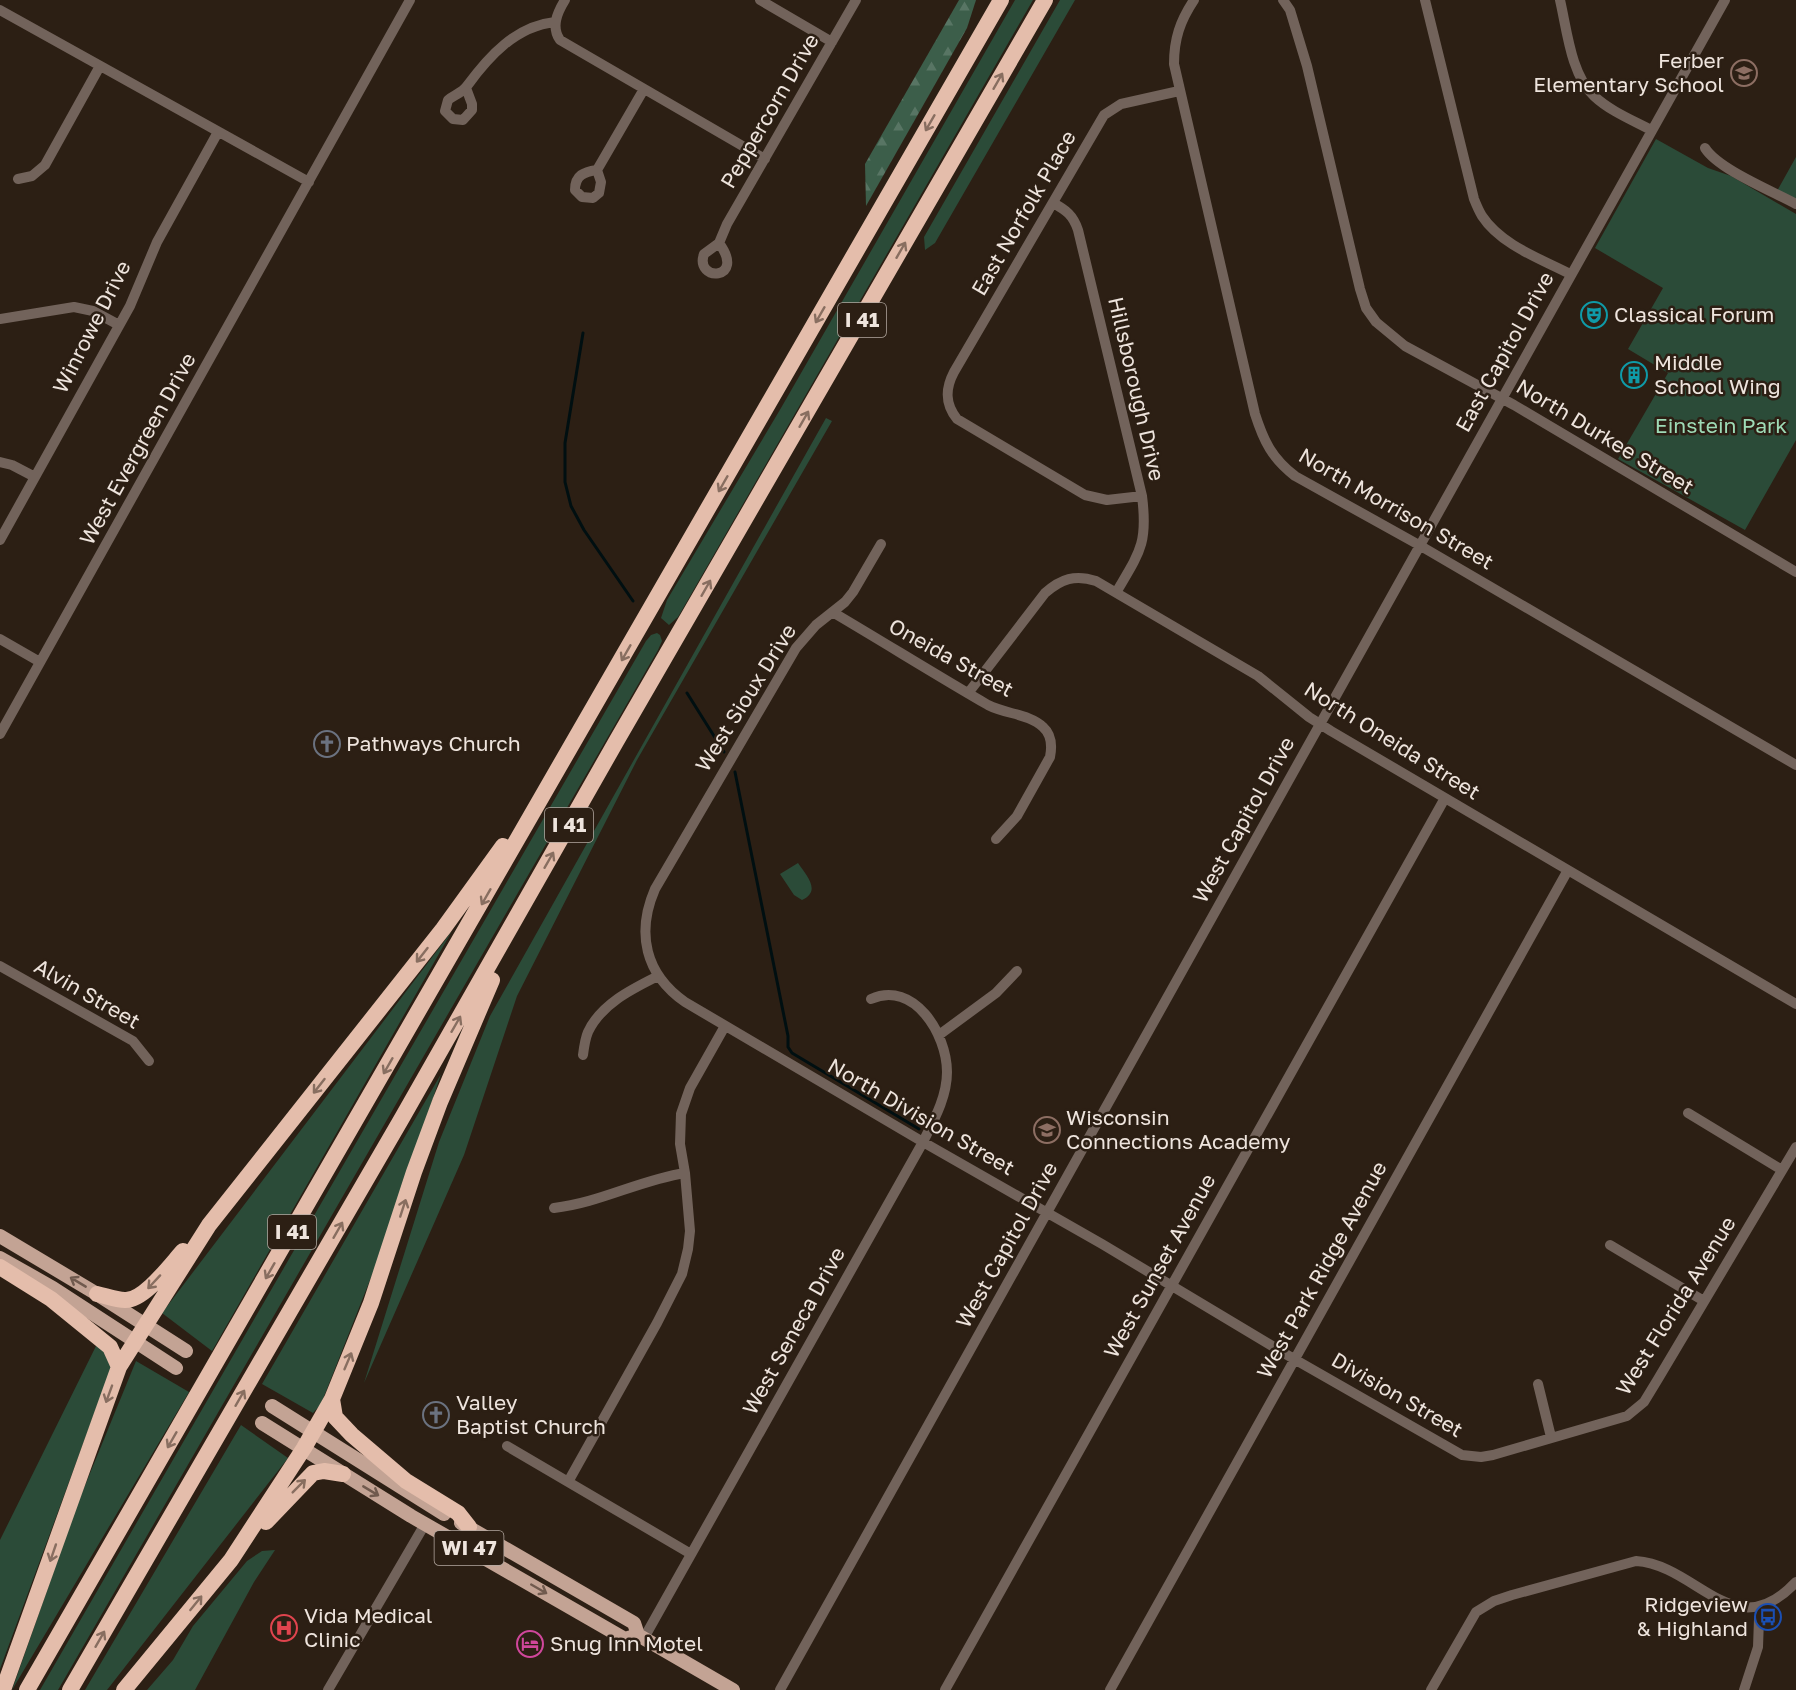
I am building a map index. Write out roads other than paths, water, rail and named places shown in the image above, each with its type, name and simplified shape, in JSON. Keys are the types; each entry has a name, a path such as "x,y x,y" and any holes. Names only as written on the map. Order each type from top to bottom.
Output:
{"highway":[{"name":"I 41","path":"27,1690 557,774 1001,0"},
{"name":"I 41","path":"70,1690 391,1139 520,910 1045,0"},
{"path":"97,1293 126,1300 137,1297 149,1288 209,1225 450,921 481,879 532,801 557,774"},
{"path":"231,1560 304,1448 332,1400 372,1304 414,1172 440,1102 480,1006 515,937 520,910"},
{"path":"3,1690 119,1367 209,1225"},
{"path":"0,1267 51,1299 110,1347 119,1367"},
{"path":"332,1400 335,1417 352,1435 406,1481 458,1513 469,1527"},
{"path":"124,1690 231,1560 311,1474 324,1471 344,1474"}],"main road":[{"path":"0,1236 97,1293 186,1351"},
{"path":"0,1258 53,1288 176,1368"},
{"name":"WI 47","path":"272,1406 420,1500 634,1623 641,1636 733,1690"},
{"name":"WI 47","path":"262,1423 426,1524 626,1639 641,1636"}],"street":[{"name":"West Evergreen Drive","path":"0,734 410,0"},
{"path":"565,0 555,22 555,33 560,40 765,159"},
{"path":"760,0 832,42"},
{"name":"Peppercorn Drive","path":"719,243 727,224 856,0"},
{"name":"North Morrison Street","path":"1194,0 1180,23 1176,37 1174,64 1255,414 1266,445 1283,466 1295,476 1419,545 1796,765"},
{"name":"North Durkee Street","path":"1283,0 1290,10 1307,66 1359,289 1366,308 1376,322 1405,346 1502,398 1796,572"},
{"path":"1425,0 1474,199 1482,216 1514,244 1570,274"},
{"path":"1560,0 1575,63 1585,87 1604,104 1651,130"},
{"name":"East Capitol Drive","path":"1320,724 1725,0"},
{"path":"0,10 309,182"},
{"path":"466,88 483,64 498,49 531,28 555,22"},
{"path":"18,179 32,176 45,165 100,66"},
{"path":"597,171 644,89"},
{"name":"East Norfolk Place","path":"1142,496 1107,500 1085,495 957,419 952,413 946,390 949,381 1104,115 1121,104 1179,91"},
{"name":"Winrowe Drive","path":"0,540 120,325 157,242 218,132"},
{"path":"1705,148 1709,155 1726,167 1796,204"},
{"name":"Hillsborough Drive","path":"1053,203 1071,215 1078,230 1142,496 1145,520 1144,537 1134,562 1117,591"},
{"path":"0,319 74,308 93,311 120,325"},
{"path":"0,462 12,465 35,477"},
{"name":"West Sioux Drive","path":"658,976 645,942 647,906 654,889 796,648 816,625 834,612 853,592 881,543"},
{"name":"North Oneida Street","path":"969,692 1045,593 1067,578 1086,578 1117,591 1258,676 1320,724 1796,1004"},
{"name":"Oneida Street","path":"834,612 1004,712 1032,720 1043,726 1052,747 1050,757 1017,816 996,840"},
{"path":"0,639 40,662"},
{"name":"West Capitol Drive","path":"780,1690 1320,724"},
{"name":"West Sunset Avenue","path":"945,1690 1445,798"},
{"name":"West Park Ridge Avenue","path":"1110,1690 1568,870"},
{"name":"Alvin Street","path":"0,966 133,1041 149,1061"},
{"path":"871,999 880,995 893,994 904,998 923,1012 939,1035 996,993 1017,971"},
{"path":"583,1055 589,1030 596,1019 619,998 658,976"},
{"name":"North Division Street","path":"658,976 674,994 724,1026 1171,1285 1294,1359"},
{"path":"568,1482 682,1274 690,1231 680,1144 683,1108 690,1088 724,1026"},
{"name":"West Seneca Drive","path":"641,1636 691,1554 923,1142 941,1103 947,1073 945,1054 939,1035"},
{"path":"1688,1113 1782,1170"},
{"name":"West Florida Avenue","path":"1551,1437 1627,1416 1644,1402 1796,1147"},
{"path":"554,1208 582,1204 639,1184 685,1173"},
{"path":"1610,1245 1704,1301"},
{"name":"Division Street","path":"1294,1359 1462,1455 1481,1457 1493,1455 1551,1437"},
{"path":"1538,1384 1551,1437"},
{"path":"507,1446 691,1554"},
{"path":"328,1690 426,1524"},
{"path":"1431,1690 1471,1619 1484,1606 1512,1595 1626,1563 1636,1561 1656,1564 1729,1605 1742,1608 1764,1606"},
{"path":"1744,1690 1758,1647 1760,1615 1764,1606 1796,1582"}],"waterway":[{"path":"583,333 565,443 565,482 571,506 584,530 633,601"},
{"path":"687,693 724,752"},
{"path":"735,772 788,1036 788,1047 792,1053 919,1129"}],"place":[{"name":"Ferber Elementary School","path":"1744,73"},
{"name":"Classical Forum","path":"1594,315"},
{"name":"Middle School Wing","path":"1634,375"},
{"name":"Pathways Church","path":"327,744"},
{"name":"Wisconsin Connections Academy","path":"1047,1130"},
{"name":"Valley Baptist Church","path":"436,1415"},
{"name":"Ridgeview & Highland","path":"1768,1617"},
{"name":"Vida Medical Clinic","path":"284,1628"},
{"name":"Snug Inn Motel","path":"530,1644"}],"park label":[{"name":"Einstein Park","path":"1721,426"}]}
